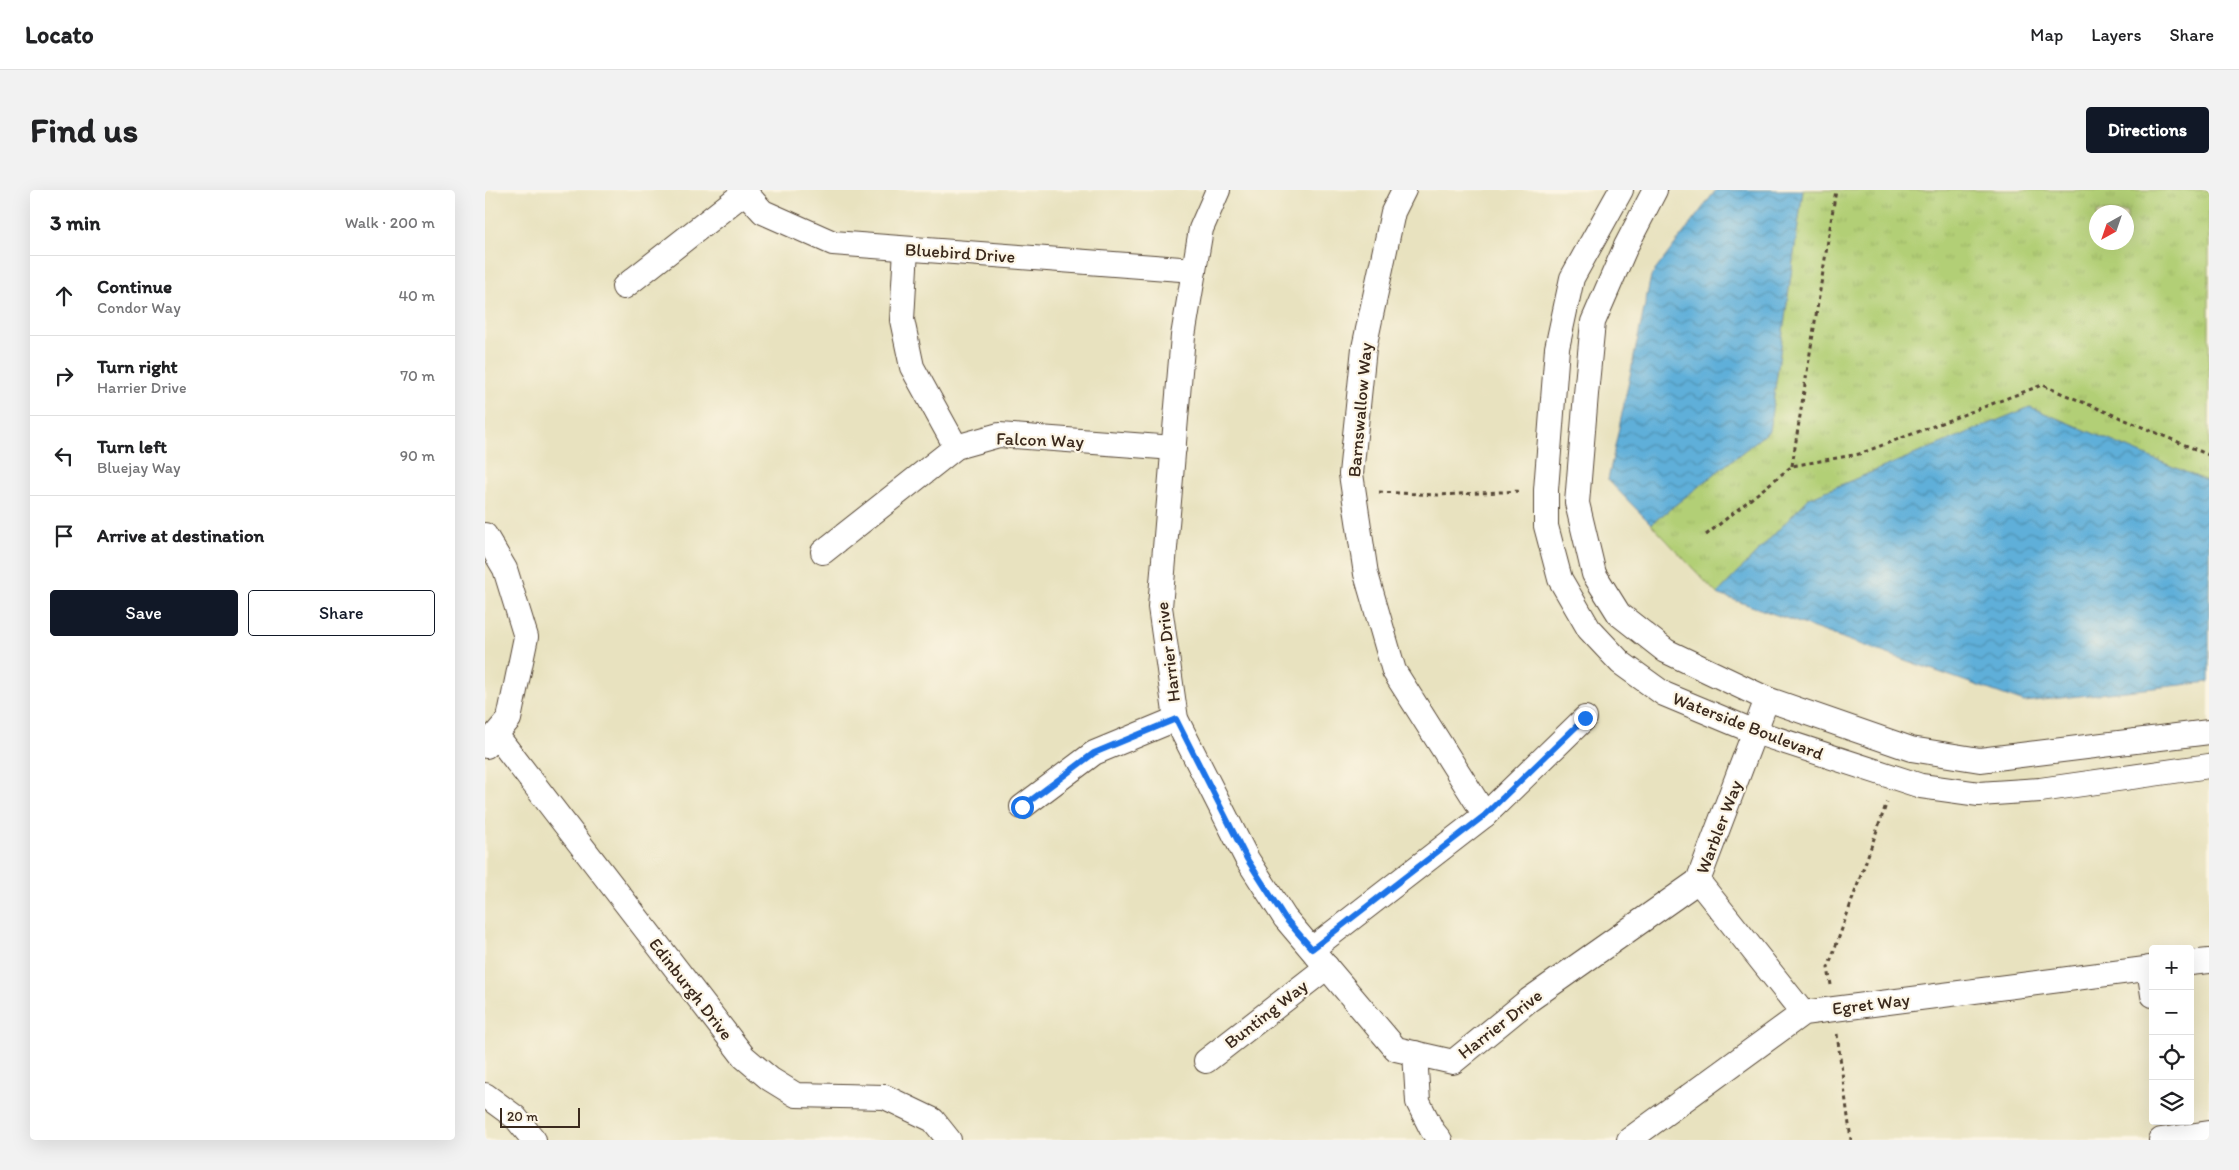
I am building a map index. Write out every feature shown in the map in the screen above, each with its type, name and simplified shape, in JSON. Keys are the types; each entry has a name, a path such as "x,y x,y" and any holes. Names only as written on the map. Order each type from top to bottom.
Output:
{"street":[{"name":"Harrier Drive","path":"1218,190 1201,229 1183,336 1160,607 1176,719 1247,859 1285,918 1396,1049 1453,1062 1529,1000 1698,881"},
{"name":"Barnswallow Way","path":"1404,190 1393,212 1364,348 1351,474 1353,491 1365,574 1394,671 1485,815"},
{"name":"Waterside Boulevard","path":"1621,190 1572,278 1557,348 1545,490 1546,526 1560,579 1589,629 1621,663 1664,694 1755,732 1921,786 1979,794 2041,790 2209,766"},
{"name":"Waterside Boulevard","path":"1655,190 1626,246 1593,322 1577,503 1594,574 1619,614 1666,651 1767,700 1911,749 1980,760 2209,732"},
{"name":"Bluebird Drive","path":"744,191 763,212 833,243 1194,270"},
{"path":"624,287 744,191"},
{"path":"907,249 903,320 912,367 956,447"},
{"name":"Falcon Way","path":"823,552 956,447 999,435 1174,448"},
{"path":"485,535 505,569 527,637 509,719 491,741"},
{"name":"Warbler Way","path":"1767,700 1698,881 1803,1014"},
{"path":"1312,949 1485,815 1585,718"},
{"path":"1022,807 1094,753 1176,719"},
{"name":"Edinburgh Drive","path":"491,741 744,1057 770,1079 796,1095 885,1097 933,1120 949,1140"},
{"path":"2194,963 2209,961"},
{"name":"Bunting Way","path":"1206,1061 1327,967"},
{"name":"Egret Way","path":"1629,1140 1803,1014 2149,968"},
{"path":"1415,1053 1418,1102 1432,1130 1440,1140"},
{"path":"485,1095 515,1117 534,1140"},
{"path":"2169,1135 2209,1133"}],"path":[{"path":"1792,466 1836,190"},
{"path":"1706,536 1792,466 1859,454 2042,385 2209,455"},
{"path":"1353,491 1438,495 1545,490"},
{"path":"1851,1140 1828,968 1895,778"}],"green space":[{"path":"1803,190 2209,190 2209,482 2030,407 1809,498 1717,594 1651,524 1769,431"}],"water":[{"path":"1716,190 1803,190 1769,431 1651,524 1608,480 1651,276"},
{"path":"2030,407 2209,482 2209,682 2024,702 1717,594 1809,498"}],"route":[{"path":"1022,807 1094,753 1176,719 1247,859 1285,918 1312,949 1485,815 1585,718"}]}
